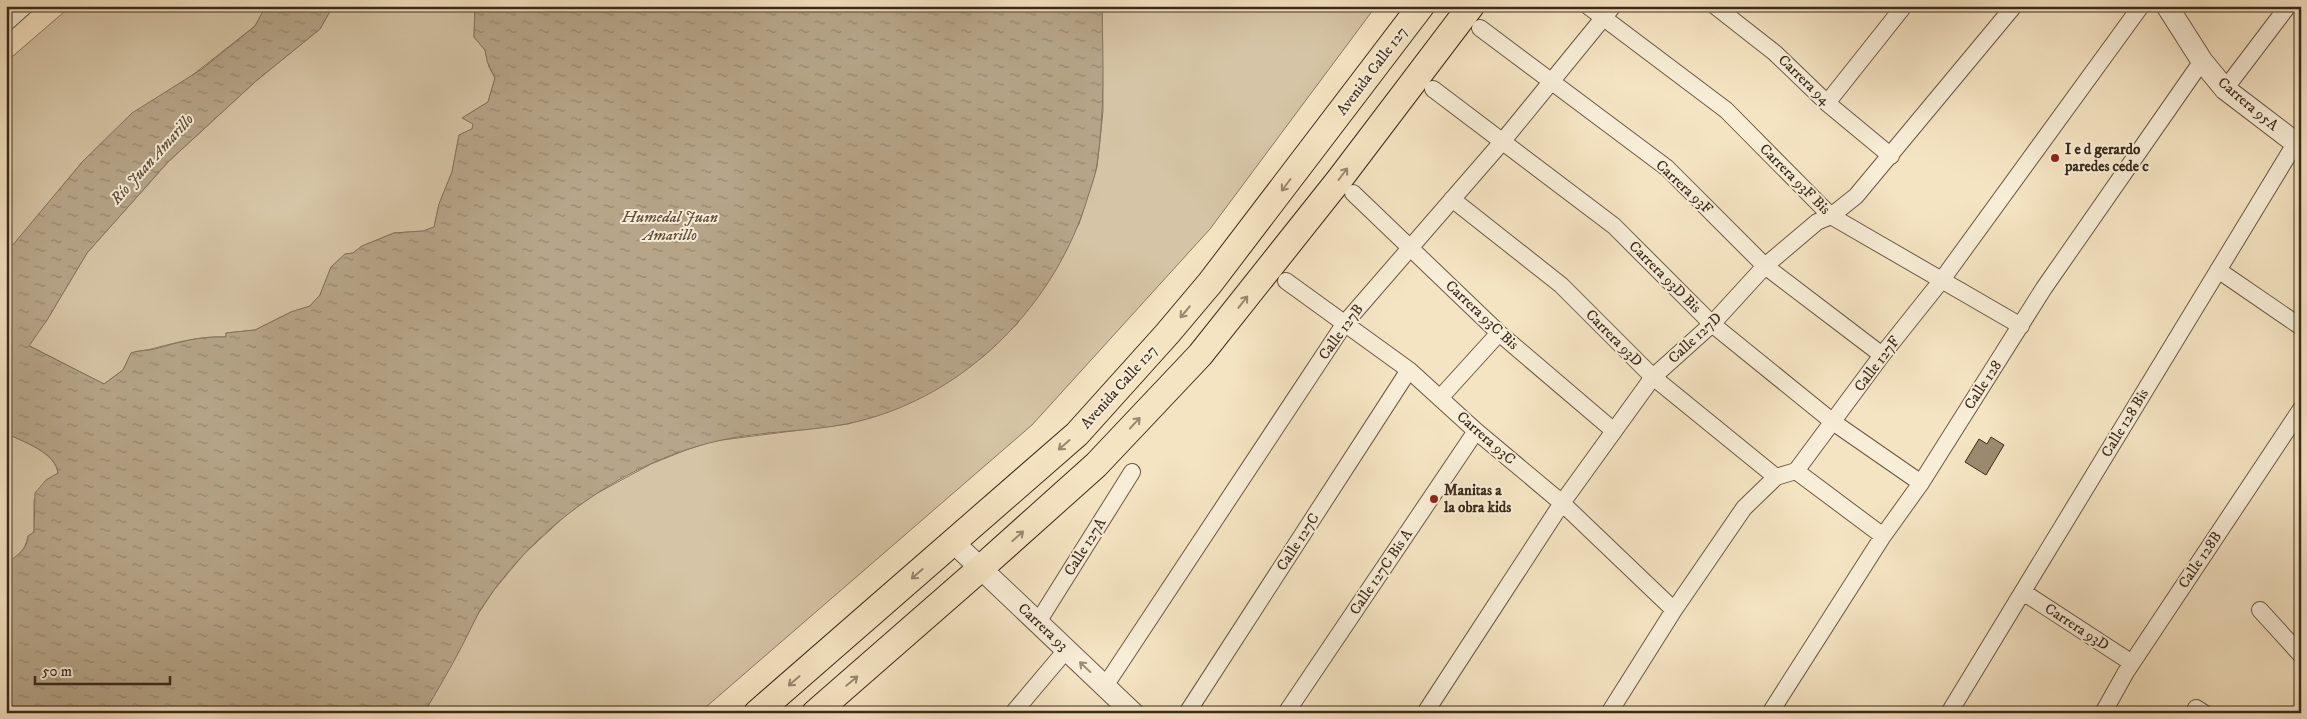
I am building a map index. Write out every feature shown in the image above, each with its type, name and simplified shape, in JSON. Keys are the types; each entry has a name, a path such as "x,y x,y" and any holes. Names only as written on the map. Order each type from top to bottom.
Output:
{"main road":[{"name":"Avenida Calle 127","path":"757,713 1077,434 1160,342 1254,227 1421,6"},
{"path":"815,713 1096,465 1200,355 1332,188 1475,17"}],"street":[{"path":"6,23 25,6"},
{"name":"Carrera 93F Bis","path":"1588,6 1609,12 1726,110 1831,216 2022,326"},
{"name":"Carrera 94","path":"1715,6 1775,53 1827,103 1891,156"},
{"path":"1827,103 1904,6"},
{"name":"Calle 127D","path":"1425,713 1562,503 1653,377 1712,324 1765,266 1817,222 1831,216 1856,196 2014,6"},
{"name":"Calle 127F","path":"1796,471 1882,355 1941,281 2141,6"},
{"name":"Carrera 95A","path":"2166,6 2202,61 2225,89 2299,141"},
{"path":"2225,89 2288,6"},
{"name":"Calle 127B","path":"1105,686 1345,323 1502,142 1609,12"},
{"name":"Carrera 93F","path":"1475,17 1552,82 1667,168 1765,266 1882,355"},
{"name":"Calle 128","path":"1770,713 1883,536 1921,482 2022,326 2044,288 2202,61"},
{"name":"Carrera 93D Bis","path":"1433,88 1614,226 1712,324 1833,422 1921,482"},
{"name":"Calle 128 Bis","path":"1949,713 2218,270 2299,141"},
{"name":"Carrera 93C Bis","path":"1353,193 1500,333 1614,431"},
{"name":"Carrera 93D","path":"1452,199 1561,285 1653,377 1776,477"},
{"path":"2218,270 2301,327"},
{"name":"Carrera 93C","path":"1286,281 1410,370 1476,431 1562,503 1674,610"},
{"path":"1440,398 1500,333"},
{"name":"Calle 127C","path":"1187,713 1410,370"},
{"name":"Calle 128B","path":"2103,713 2132,663 2301,409"},
{"name":"Calle 127C Bis A","path":"1286,713 1476,431"},
{"path":"1609,713 1674,610 1744,508 1776,477 1796,471 1883,536"},
{"name":"Calle 127A","path":"1038,622 1132,472"},
{"name":"Carrera 93","path":"953,542 1134,713"},
{"name":"Carrera 93D","path":"2023,592 2132,663"},
{"path":"2260,610 2301,655"},
{"path":"1014,713 1067,649"}],"shaded area":[{"path":"71,6 266,6 255,26 83,161 6,254 6,62"},
{"path":"333,6 475,6 474,37 485,50 489,67 495,78 488,102 462,118 474,123 472,129 459,135 452,172 439,204 434,227 424,231 394,233 362,246 353,253 345,254 331,267 320,295 310,306 291,312 255,330 226,333 226,337 207,337 131,353 123,370 104,384 28,345 47,320 87,253 168,162 256,81 320,29"},
{"path":"1102,6 1376,6 1210,229 1032,425 699,713 424,713 478,614 494,590 524,554 565,516 592,496 651,464 714,441 848,424 871,417 984,356 1017,324 1079,224 1097,167 1103,111"},
{"path":"6,433 45,454 56,466 58,474 46,480 34,500 34,532 28,536 25,546 20,553 6,566"}],"water":[{"name":"Humedal Juan Amarillo","path":"266,6 333,6 320,29 256,81 168,162 87,253 47,320 29,346 104,384 123,370 131,353 198,339 226,337 226,333 255,330 291,312 310,306 320,295 331,267 345,254 353,253 362,246 394,233 423,231 434,227 439,204 452,172 459,135 472,129 473,124 462,118 488,102 495,78 487,61 485,50 474,37 475,6 1102,6 1102,105 1100,144 1096,169 1085,206 1069,245 1049,282 1024,316 994,346 962,373 926,396 887,413 846,424 752,435 719,441 662,459 609,485 560,520 516,563 490,595 424,713 15,713 6,704 6,566 23,550 28,536 34,532 35,493 46,480 58,473 56,466 45,453 6,433 6,253 83,161 132,113 202,69 255,26"}],"building":[{"path":"1991,437 2004,445 1986,475 1965,462 1979,439 1987,444"}],"place":[{"name":"I e d gerardo paredes cede c","path":"2055,158"},
{"name":"Manitas a la obra kids","path":"1434,499"}],"water label":[{"name":"Río Juan Amarillo","path":"152,159"}]}
